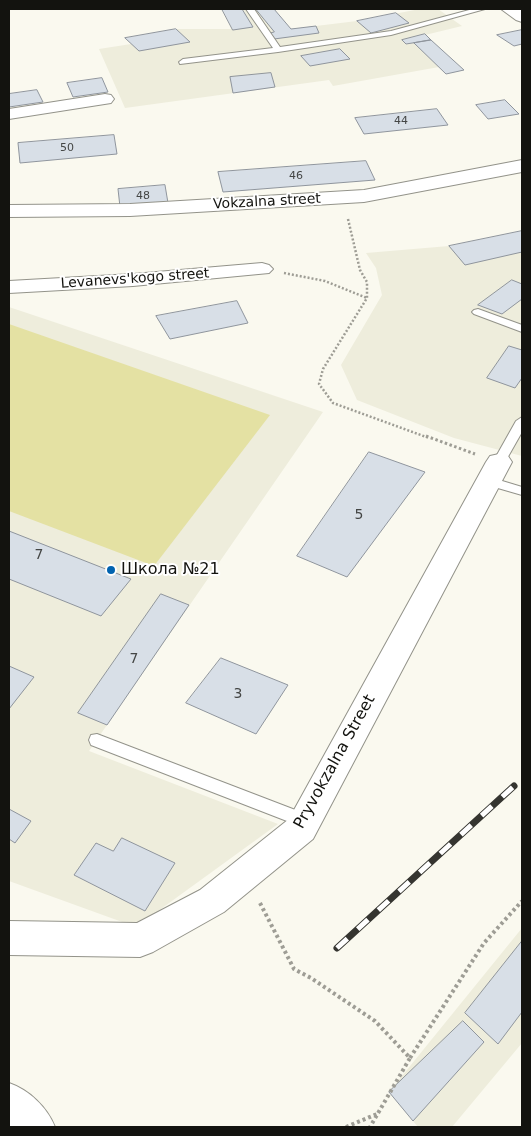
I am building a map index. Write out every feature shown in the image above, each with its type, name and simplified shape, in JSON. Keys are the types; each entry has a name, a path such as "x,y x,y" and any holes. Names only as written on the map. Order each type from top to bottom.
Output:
{"street":[{"path":"509,9 522,16"},
{"path":"9,114 105,99"},
{"name":"Vokzalna street","path":"9,211 130,210 364,196 522,166"},
{"name":"Levanevs'kogo street","path":"9,287 133,280 262,269"},
{"name":"Pryvokzalna Street","path":"9,938 140,940 212,901 301,829 494,472"},
{"path":"9,1102 35,1127"}],"lane":[{"path":"250,9 278,50"},
{"path":"183,62 391,33 480,9"},
{"path":"478,312 522,329"},
{"path":"522,421 494,472 522,491"},
{"path":"97,740 306,821"}],"path":[{"path":"339,198 351,226 360,270 367,282 367,298 323,370 318,384 333,403 494,472"},
{"path":"262,269 325,282 367,298"},
{"path":"245,874 294,969 311,978 375,1022 410,1058"},
{"path":"370,1127 410,1058 484,943 522,901"},
{"path":"346,1127 377,1114"}],"shaded area":[{"path":"222,9 274,9 291,29 357,21 420,9 438,9 462,26 425,35 464,70 446,74 439,67 333,86 329,80 125,108 99,49 131,44 125,38 176,29 233,29"},
{"path":"522,231 522,456 454,438 357,400 341,365 382,295 376,268 366,253 449,246"},
{"name":"Школа №21","path":"9,307 323,412 89,751 278,824 136,927 9,881"},
{"path":"9,324 270,415 154,566 9,511"},
{"path":"522,928 522,1043 452,1127 418,1127 389,1092"}],"building":[{"path":"222,9 242,9 253,27 233,30"},
{"path":"256,9 274,9 291,29 316,26 319,33 274,39 270,33 274,32"},
{"path":"396,13 409,23 371,33 357,21"},
{"path":"176,29 190,42 139,51 125,38"},
{"path":"522,30 522,44 514,46 497,35"},
{"path":"425,34 431,40 406,44 402,40"},
{"path":"431,40 464,70 446,74 414,43"},
{"path":"340,49 350,59 310,66 301,56"},
{"path":"271,73 275,87 233,93 230,77"},
{"path":"102,78 108,92 73,97 67,83"},
{"path":"37,90 43,102 9,107 9,94"},
{"path":"505,100 519,114 488,119 476,105"},
{"path":"437,109 448,125 364,134 355,118"},
{"path":"114,135 117,154 20,163 18,143"},
{"path":"366,161 375,180 223,192 218,172"},
{"path":"165,185 168,203 120,207 118,189"},
{"path":"522,231 522,252 465,265 449,246"},
{"path":"512,280 522,284 522,299 502,314 478,305"},
{"path":"237,301 248,323 170,339 156,316"},
{"path":"509,346 522,350 522,378 515,388 487,378"},
{"path":"369,452 425,472 347,577 297,556"},
{"path":"9,531 131,579 101,616 9,579"},
{"path":"161,594 189,605 107,725 78,713"},
{"path":"221,658 288,685 256,734 186,703"},
{"path":"9,666 34,677 9,709"},
{"path":"9,809 31,821 15,843 9,839"},
{"path":"122,838 175,863 145,911 74,875 96,843 113,851"},
{"path":"522,941 522,1012 498,1044 465,1013"},
{"path":"463,1021 484,1042 413,1121 389,1092"}],"railway":[{"path":"337,948 514,786"}],"place":[{"name":"Школа №21","path":"111,570"}]}
